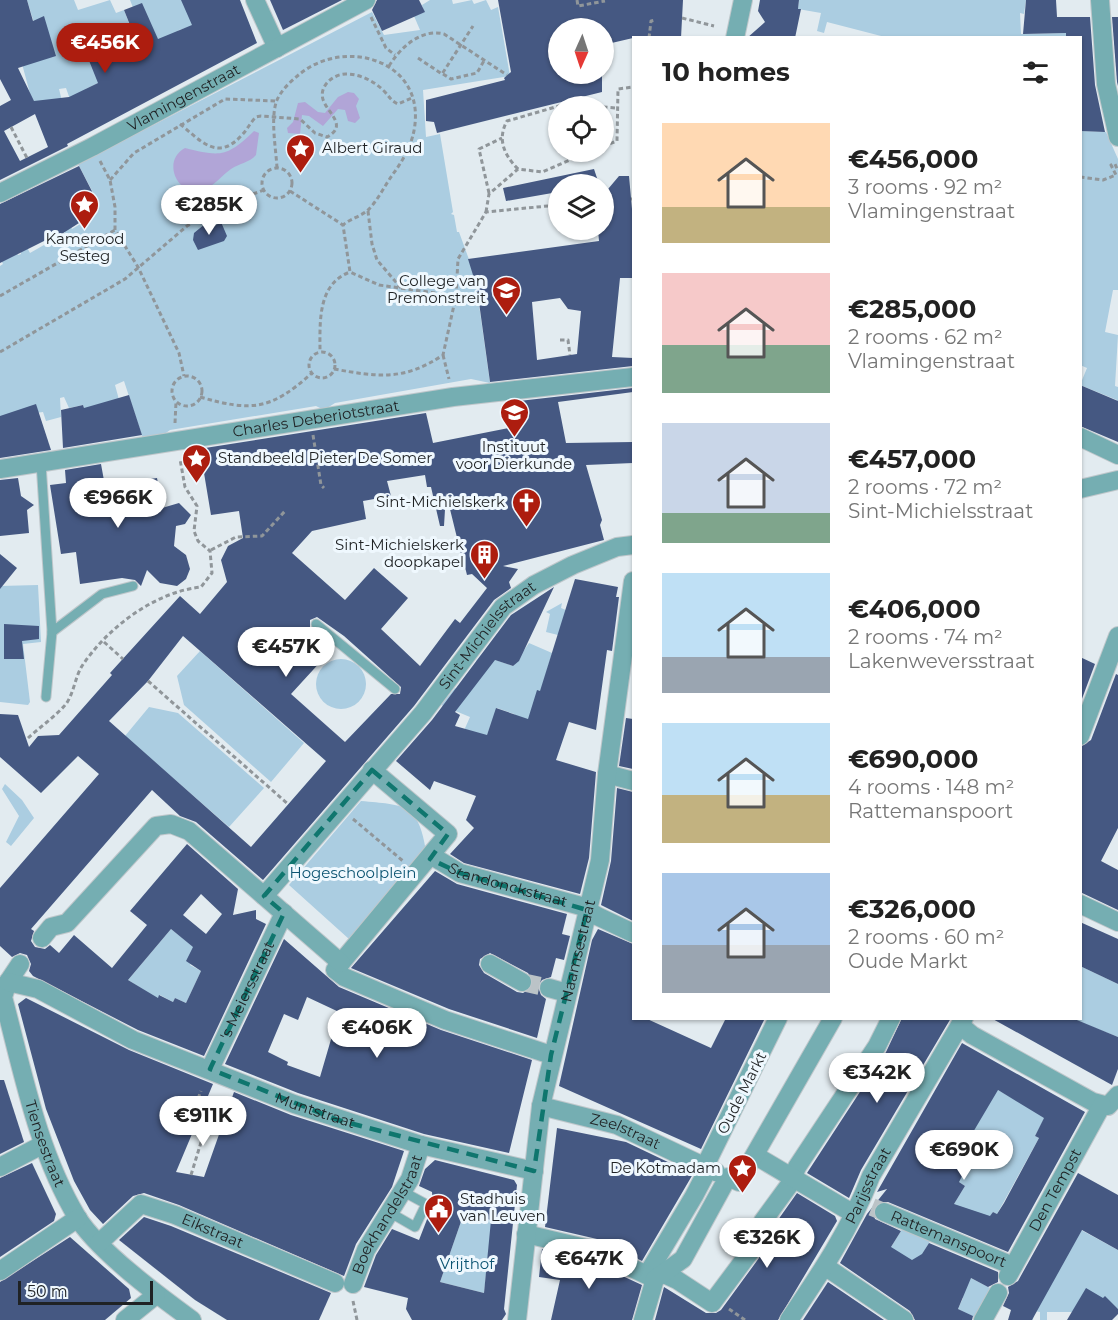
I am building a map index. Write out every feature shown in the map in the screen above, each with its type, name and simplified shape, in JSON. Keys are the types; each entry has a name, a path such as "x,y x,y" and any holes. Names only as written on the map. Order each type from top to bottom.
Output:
{"street":[{"path":"255,0 277,48"},
{"path":"735,36 743,0"},
{"path":"1100,0 1105,21 1106,84 1118,137"},
{"name":"Vlamingenstraat","path":"0,193 277,48 368,7"},
{"name":"Charles Deberiotstraat","path":"0,469 453,397 632,377"},
{"path":"1086,440 1118,455"},
{"path":"1083,488 1118,480"},
{"name":"Sint-Michielsstraat","path":"372,770 503,607 534,585 573,565 617,547 632,545"},
{"name":"Naamsestraat","path":"517,1320 541,1106 600,860 607,774 632,588"},
{"path":"1082,731 1118,636"},
{"path":"264,896 372,770 448,834 335,970 344,977 445,1020 551,1058"},
{"path":"607,774 632,781"},
{"path":"42,938 51,927 67,923 156,826 171,824 189,831 341,963"},
{"name":"Standonckstraat","path":"432,856 460,873 517,891 570,902 632,932"},
{"path":"1082,905 1118,922"},
{"name":"'s Meiersstraat","path":"210,1068 284,913"},
{"path":"4,977 20,964"},
{"path":"490,964 522,982"},
{"name":"Muntstraat","path":"4,977 38,989 116,1032 168,1055 210,1068 294,1104 421,1145 534,1171"},
{"name":"Tiensestraat","path":"4,977 3,997 42,1145 78,1218 99,1243 156,1294 192,1320"},
{"path":"549,988 567,993"},
{"name":"Oude Markt","path":"659,1276 651,1268 704,1177 705,1167 777,1020"},
{"path":"526,1234 594,1250 659,1276 677,1280 712,1303 750,1252 763,1221 877,1046 890,1020"},
{"path":"705,1167 739,1182 756,1156 826,1021"},
{"path":"961,1027 982,1041 1102,1105 1114,1102 1118,1095"},
{"name":"Parijsstraat","path":"789,1320 868,1209 871,1176 961,1027"},
{"name":"Den Tempst","path":"1010,1271 1102,1105"},
{"name":"Zeelstraat","path":"541,1106 617,1125 705,1167"},
{"path":"0,1167 42,1145"},
{"name":"Boekhandelstraat","path":"344,1283 410,1179 421,1145"},
{"path":"756,1156 793,1176"},
{"name":"Rattemanspoort","path":"793,1176 1010,1271"},
{"path":"643,1320 659,1276 682,1259 728,1177"},
{"name":"Eikstraat","path":"99,1243 141,1204 175,1215 344,1283"},
{"path":"0,1271 78,1218"},
{"path":"826,1267 904,1320"},
{"path":"983,1320 998,1293"},
{"path":"125,1320 156,1294"}],"lane":[{"path":"41,463 52,632 46,697"},
{"path":"52,632 102,594 133,586"},
{"path":"316,624 395,689"},
{"path":"389,1212 415,1227 426,1204 402,1191"}],"path":[{"path":"577,0 579,6 605,1"},
{"path":"368,7 386,48 395,55"},
{"path":"682,18 714,26"},
{"path":"650,36 651,21 655,20"},
{"path":"442,74 473,26"},
{"path":"388,66 395,55 422,34 434,31 444,34 507,75"},
{"path":"277,168 274,128 277,101 291,81 320,61 338,56 358,56 388,66 408,86 412,98 416,123 409,150 368,210 343,225"},
{"path":"418,58 451,79 477,73 485,59"},
{"path":"180,124 207,147 213,148 238,140 256,117 294,118 300,120 315,133 327,136 336,129 336,118 323,101 322,91 329,80 345,74 358,75 372,81 398,104 412,98"},
{"path":"614,142 617,141 618,89 632,87"},
{"path":"110,180 134,153 225,99 277,101"},
{"path":"548,108 507,121 501,131 507,159 518,169 542,172 566,162"},
{"path":"11,128 37,174"},
{"path":"449,383 443,355 456,296 457,266 464,246 486,212 489,194 479,149 502,138"},
{"path":"97,155 110,180 115,207 115,230 138,267 179,352 184,376"},
{"path":"1082,177 1103,180 1116,175 1112,165 1115,164 1118,171"},
{"path":"264,190 264,175 277,168"},
{"path":"264,190 277,198 290,191 292,182 289,174 277,168"},
{"path":"489,194 518,169"},
{"path":"0,352 125,279 187,226 220,206 264,190"},
{"path":"290,191 343,225 350,272"},
{"path":"486,212 548,206"},
{"path":"368,210 372,244 377,260 402,289"},
{"path":"0,296 115,230"},
{"path":"320,352 320,316 326,292 339,276 350,272 379,285 456,296"},
{"path":"560,340 568,340 570,355"},
{"path":"320,352 332,357 334,369"},
{"path":"320,352 310,358 309,366 312,373 318,378 326,377 334,369"},
{"path":"334,369 388,376 410,373 443,355"},
{"path":"200,397 245,407 276,402 312,373"},
{"path":"176,402 190,406 200,397 201,388 197,380 184,376"},
{"path":"176,430 174,417 176,402 172,394 173,384 184,376"},
{"path":"310,418 321,484 324,488"},
{"path":"28,738 66,703 82,666 120,623 160,598 180,590 201,587 212,573 210,550 198,541 194,531 197,506 184,487 179,455"},
{"path":"210,550 236,537 262,536 285,511"},
{"path":"104,642 123,658"},
{"path":"148,681 288,804"},
{"path":"349,815 411,868"},
{"path":"191,1175 210,1113 199,1096 201,1091"}],"highlighted area":[{"path":"372,770 448,834 430,859 460,873 587,910 551,1055 534,1171 338,1120 210,1069 284,913 264,896"}],"green space":[{"path":"27,0 74,0 78,10 110,0 116,13 124,10 139,49 102,81 86,89 88,96 72,105 66,88 59,89 65,113 36,106 35,101 32,101 14,34 35,26"},
{"path":"130,0 184,0 193,26 179,30 164,53 154,31 144,35"},
{"path":"430,0 452,0 453,4 472,0 474,4 486,0 491,10 498,7 510,76 423,90 426,137 440,134 453,212 451,214 454,215 457,232 459,232 475,276 490,383 471,379 335,403 324,410 316,406 170,430 159,438 144,442 124,381 115,385 121,407 84,408 83,405 69,408 64,397 60,398 61,417 46,421 43,412 0,418 0,266 3,264 0,258 11,242 18,255 21,254 19,232 30,253 65,233 51,207 58,204 72,229 87,220 81,209 97,200 78,164 372,12 384,35 420,30 414,16 424,12 422,5"},
{"path":"799,0 1026,0 1024,14 1020,13 1021,34 1066,33 1066,36 881,36 827,22 824,33 817,31 821,13 798,9"},
{"path":"1082,131 1106,132 1118,159 1118,290 1113,290 1105,332 1118,335 1115,386 1118,387 1118,421 1110,418 1117,400 1082,386 1087,368 1082,366"},
{"path":"38,585 41,642 23,644 30,702 28,705 0,702 0,586"},
{"path":"562,603 561,608 573,613 562,636 546,632 550,614 546,612"},
{"path":"529,643 552,653 530,729 514,714 497,708 487,735 462,735 470,717 441,705 455,688 467,695 487,669 476,661 481,655 513,666"},
{"path":"200,651 304,743 271,782 184,705 177,676"},
{"path":"341,659 359,666 366,684 359,702 341,709 323,702 316,684 323,666"},
{"path":"149,707 178,713 264,788 229,827 125,736"},
{"path":"5,784 22,800 34,818 11,846 6,842 19,816 2,789"},
{"name":"Hogeschoolplein","path":"361,801 407,809 419,823 426,850 349,939 289,885"},
{"path":"171,929 200,952 190,965 201,971 186,1003 175,998 173,1002 160,995 158,999 128,980"},
{"path":"1082,967 1118,984 1118,1037 1075,1020 1082,1020"},
{"path":"991,1086 1045,1117 1035,1136 1039,1138 997,1214 993,1212 990,1218 952,1207 965,1186 948,1175 975,1150 982,1154 985,1149 969,1139"},
{"name":"Vrijthof","path":"464,1213 492,1219 484,1293 440,1282"},
{"path":"904,1226 932,1238 923,1253 992,1289 976,1318 958,1309 963,1298 885,1257"},
{"path":"1081,1230 1118,1250 1118,1309 1103,1298 1072,1312 1047,1312 1047,1320 1040,1320 1040,1312 1034,1311 1033,1320 1019,1320"}],"shaded area":[{"path":"348,92 354,93 359,99 356,106 360,118 355,123 348,121 345,110 338,109 323,126 309,116 302,115 300,134 288,133 287,128 293,122 298,103 305,102 318,112 325,113 338,97"},
{"path":"254,131 259,133 256,155 231,169 210,187 196,191 188,189 176,178 174,162 185,148 207,153 223,153 237,146"}],"building":[{"path":"0,0 27,0 33,21 44,16 56,56 18,68 34,101 69,97 98,83 88,58 136,40 124,10 142,3 158,39 192,25 181,0 240,0 257,43 67,144 68,146 0,180 0,106 11,100 0,79","holes":["35,114 48,147 20,161 4,131"]},
{"path":"270,0 342,0 283,30"},
{"path":"377,0 419,0 425,12 382,31 372,10"},
{"path":"498,0 683,0 681,36 632,36 632,38 614,42 614,18 548,18 548,84 602,84 602,92 586,96 548,96 548,105 437,133 434,122 426,121 426,100 505,80 504,78 511,72"},
{"path":"760,0 799,0 798,9 801,9 795,36 749,36 765,22 758,11"},
{"path":"1026,0 1056,0 1057,17 1090,17 1095,85 1105,132 1082,131 1082,36 1066,36 1066,33 1023,34"},
{"path":"1112,17 1118,17 1118,86 1117,82"},
{"path":"79,166 97,201 74,213 79,223 57,237 56,235 0,263 0,204"},
{"path":"594,169 596,174 570,174"},
{"name":"College van Premonstreit","path":"619,176 629,176 632,209 632,278 620,278 612,357 632,358 632,366 490,382 477,288 468,259 614,240 614,182","holes":["560,298 568,309 581,311 577,354 537,360 532,302"]},
{"path":"548,179 548,194 506,201 503,188"},
{"path":"221,222 227,236 224,241 198,250 193,240 194,233 205,224 213,227"},
{"path":"1082,386 1118,401 1118,442 1082,427"},
{"path":"632,388 632,392 558,402 566,443 632,442 632,463 586,465 602,520 600,525 604,540 503,566 518,569 509,582 511,588 494,600 414,706 263,880 196,822 180,816 152,790 31,929 34,931 31,941 35,947 45,949 50,945 59,953 74,935 112,968 147,925 130,911 187,844 238,889 233,915 256,910 256,919 266,924 204,1056 138,1030 33,976 29,971 31,964 27,955 20,953 12,957 0,946 0,888 99,774 78,756 41,793 0,757 0,714 18,715 29,747 38,736 59,735 112,675 110,673 180,596 200,614 227,582 221,560 228,546 243,538 239,511 211,515 202,461 206,460 205,448 426,413 433,443 524,425 519,401","holes":["425,475 427,487 431,487 440,526 444,526 446,493 462,558 454,557 465,567 467,575 472,574 487,588 460,623 455,619 420,666 381,629 408,598 374,568 345,600 292,553 312,531 366,519 363,501 391,496 387,481","317,617 344,636 401,687 400,694 391,694 345,742 291,694 334,647 310,627 310,620","183,636 326,761 251,847 109,721 148,681","201,894 222,914 206,934 183,915","171,929 193,947 186,961 201,971 186,1003 175,998 173,1002 159,995 158,998 128,980"]},
{"path":"129,395 142,435 63,448 61,410 83,405 84,408"},
{"path":"36,404 51,450 0,458 0,416"},
{"path":"101,464 105,486 157,478 162,508 179,503 191,515 185,524 176,526 174,546 186,555 190,569 186,579 177,586 160,583 147,570 141,586 135,580 122,578 80,584 76,552 61,554 50,485 66,483 65,470"},
{"path":"18,478 21,496 34,505 27,510 29,533 0,536 0,480"},
{"path":"0,554 17,568 0,589"},
{"path":"575,579 618,587 616,597 619,597 612,651 607,650 596,730 569,722 556,760 596,772 589,858 580,894 464,863 450,854 474,828 466,820 476,796 434,781 430,790 396,761 432,720 511,615 554,587 519,661 513,666 495,660 455,712 460,715 455,726 487,735 496,708 528,719 537,690 540,691"},
{"path":"4,624 39,626 39,639 22,641 24,659 4,659"},
{"path":"1082,658 1095,664 1082,699"},
{"path":"1116,674 1118,675 1118,828 1101,861 1118,870 1118,910 1082,893 1082,746 1091,740"},
{"path":"626,718 632,719 632,769 619,766"},
{"path":"617,788 632,792 632,920 601,905 611,861"},
{"path":"435,871 457,884 567,914 562,934 570,936 564,960 556,958 551,977 542,980 538,986 541,995 546,999 537,1038 449,1009 351,968","holes":["490,953 528,973 533,981 531,988 523,993 517,992 484,973 479,965 480,959"]},
{"path":"1082,923 1118,939 1118,984 1082,967"},
{"path":"598,929 632,944 632,1020 649,1020 711,1048 725,1020 764,1020 701,1149 559,1086 592,940"},
{"path":"284,939 339,987 441,1030 532,1060 509,1153 424,1134 298,1093 225,1064","holes":["307,997 339,1012 320,1077 287,1065 288,1062 268,1052 284,1014 298,1020"]},
{"path":"26,998 129,1050 213,1084 176,1172 204,1177 234,1092 291,1115 404,1151 392,1187 356,1244 344,1276 179,1205 144,1193 133,1196 103,1224 90,1210 74,1181 46,1109 18,1004"},
{"path":"901,1020 950,1020 861,1170 849,1198 807,1173 886,1052"},
{"path":"995,1020 1077,1020 1118,1037 1118,1069 1112,1085"},
{"path":"962,1043 1085,1112 1008,1252 888,1202 877,1203 873,1213 875,1219 901,1231 891,1247 912,1260 922,1254 929,1243 998,1272 998,1282 988,1287 971,1278 958,1309 973,1316 972,1320 915,1320 910,1311 840,1263 867,1214 887,1189 877,1192","holes":["998,1090 1044,1118 1035,1136 1039,1138 997,1214 993,1212 990,1216 954,1204 965,1186 959,1182 978,1145 969,1139"]},
{"path":"0,1080 4,1080 24,1142 0,1154"},
{"path":"557,1128 626,1142 693,1174 642,1261 597,1239 545,1227"},
{"name":"Stadhuis van Leuven","path":"435,1160 514,1180 517,1185 504,1309 506,1314 502,1320 412,1320 406,1309 408,1298 364,1287 376,1255 392,1229 419,1240 433,1204 432,1192 419,1186 425,1169","holes":["464,1213 491,1220 484,1293 440,1282"]},
{"path":"32,1163 56,1214 54,1221 0,1257 0,1178"},
{"path":"1078,1173 1118,1195 1118,1250 1082,1230 1032,1320 1008,1320 1011,1310 1003,1306 1009,1293 1008,1287 1018,1281"},
{"path":"797,1193 835,1216 837,1221 778,1320 655,1320 664,1287 706,1313 716,1313 721,1310 759,1258 773,1227"},
{"path":"144,1217 171,1226 331,1293 319,1320 227,1320 195,1300 119,1240"},
{"path":"70,1237 129,1289 131,1298 105,1320 0,1320 0,1282"},
{"path":"542,1249 590,1261 642,1285 632,1320 551,1320 560,1280 539,1277"},
{"path":"828,1282 884,1320 803,1320"},
{"path":"1086,1288 1103,1298 1105,1296 1118,1309 1118,1314 1112,1320 1067,1320"}],"tunnel":[{"path":"522,982 549,988"},
{"path":"872,1207 884,1212"}],"place":[{"name":"Albert Giraud","path":"301,174"},
{"name":"Kamerood Sesteg","path":"85,230"},
{"name":"College van Premonstreit","path":"507,316"},
{"name":"Instituut voor Dierkunde","path":"514,438"},
{"name":"Standbeeld Pieter De Somer","path":"197,484"},
{"name":"Sint-Michielskerk","path":"526,528"},
{"name":"Sint-Michielskerk doopkapel","path":"485,580"},
{"name":"De Kotmadam","path":"742,1194"},
{"name":"Stadhuis van Leuven","path":"439,1234"}]}
